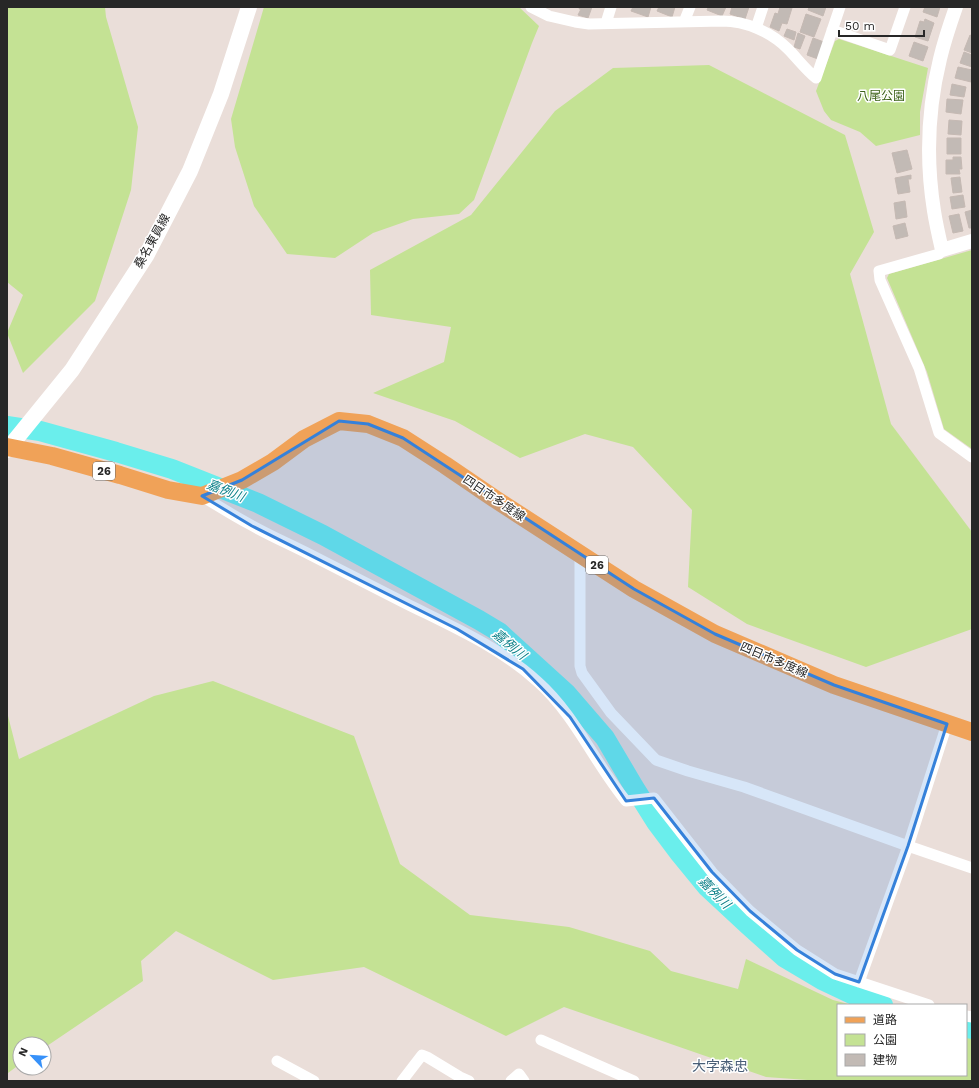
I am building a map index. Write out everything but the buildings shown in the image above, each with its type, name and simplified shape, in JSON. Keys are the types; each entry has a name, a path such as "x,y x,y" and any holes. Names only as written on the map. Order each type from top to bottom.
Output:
{"main road":[{"name":"桑名東員線","path":"7,448 72,370 146,256 190,171 221,94 249,7"},
{"name":"四日市多度線","path":"202,496 242,480 273,462 304,439 339,421 368,424 403,438 634,589 714,634 834,685 972,732"},
{"name":"26","path":"7,448 52,456 168,490 202,496"}],"street":[{"path":"531,7 549,16 589,24 730,21 740,23 756,28 774,37 787,48 805,69 816,78 840,7"},
{"path":"606,23 612,7"},
{"path":"684,22 690,7"},
{"path":"756,28 763,7"},
{"path":"832,30 890,50 905,7"},
{"path":"942,250 931,189 931,114 940,59 956,7"},
{"path":"972,241 942,250 939,254 880,271 880,280 920,368 939,433 972,457"},
{"path":"202,496 252,526 457,629 496,650 514,662 539,683 570,718 615,788 626,801 654,798 712,872 750,911 797,950 835,974 927,1004"},
{"path":"580,554 580,666 582,674 611,713 656,760 744,787 972,868"},
{"path":"859,982 908,846 947,724"},
{"path":"541,1040 634,1081"},
{"path":"402,1081 422,1056 427,1057 469,1081"},
{"path":"278,1061 314,1081"},
{"path":"512,1081 519,1074 524,1081"}],"highlighted area":[{"path":"339,421 368,424 403,438 634,589 715,634 834,685 947,724 908,846 859,982 835,974 797,950 750,911 712,872 654,798 626,801 570,717 523,669 457,629 252,526 202,496 242,480"}],"green space":[{"path":"7,7 105,7 106,17 138,127 131,190 95,301 23,373 7,333 23,295 7,282"},
{"path":"264,7 519,7 539,26 474,200 459,214 413,219 373,233 335,258 287,254 254,206 235,147 231,119"},
{"name":"八尾公園","path":"839,39 928,68 920,112 920,135 876,146 860,132 831,120 824,111 816,91 835,41"},
{"path":"709,65 845,135 874,232 850,274 891,424 972,532 972,629 866,667 747,624 688,587 692,510 633,447 585,434 520,458 455,421 373,393 444,362 451,327 371,315 370,270 471,215 555,111 613,68"},
{"path":"972,250 972,449 944,429 927,372 887,278 889,274"},
{"path":"213,681 354,736 400,864 470,915 569,927 650,951 671,971 738,989 746,959 833,1000 848,1004 837,1004 837,1076 967,1076 967,1036 972,1037 972,1081 821,1081 766,1077 564,1007 506,1036 364,967 273,980 176,931 141,961 143,981 52,1043 52,1036 12,1036 12,1070 8,1073 7,712 19,759 154,696"}],"waterway":[{"name":"嘉例川","path":"7,426 40,431 172,469 258,503 323,535 499,632 567,694 605,738 656,822 707,887 785,958 822,980 860,998 880,1004"},
{"name":"嘉例川","path":"967,1028 972,1029"}],"district":[{"name":"大字森忠","path":"720,1066"}]}
